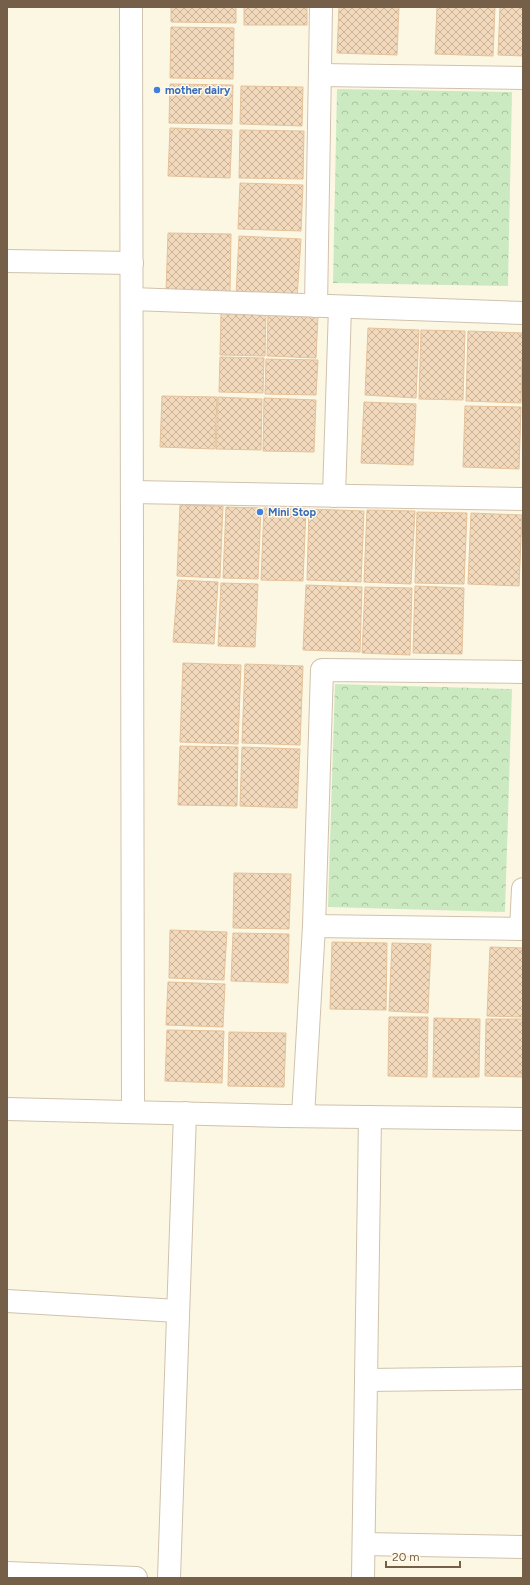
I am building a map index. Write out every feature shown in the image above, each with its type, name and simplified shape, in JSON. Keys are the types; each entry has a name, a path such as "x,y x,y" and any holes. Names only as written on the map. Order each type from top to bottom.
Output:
{"street":[{"path":"132,7 133,1112"},
{"path":"316,306 321,7"},
{"path":"320,75 523,78"},
{"path":"7,261 132,263"},
{"path":"132,299 523,313"},
{"path":"334,496 340,307"},
{"path":"132,492 523,499"},
{"path":"303,1116 314,926 322,670 523,672"},
{"path":"314,926 522,929 523,889"},
{"path":"7,1109 303,1116 523,1119"},
{"path":"169,1578 185,1113"},
{"path":"363,1578 370,1117"},
{"path":"7,1301 178,1311"},
{"path":"366,1380 523,1378"},
{"path":"364,1544 523,1547"},
{"path":"7,1573 136,1578"}],"green space":[{"path":"337,89 512,92 508,286 333,283"},
{"path":"335,684 512,689 505,912 328,907"}],"building":[{"path":"171,7 236,7 236,23 171,22"},
{"path":"244,7 307,7 307,25 244,25"},
{"path":"339,7 399,7 397,55 337,53"},
{"path":"437,7 495,7 493,56 435,54"},
{"path":"500,7 523,7 523,56 498,55"},
{"path":"171,27 234,28 233,79 170,78"},
{"path":"170,84 233,85 232,124 169,123"},
{"path":"241,86 303,87 302,126 240,124"},
{"path":"170,128 232,130 230,178 168,176"},
{"path":"240,130 304,131 303,179 239,178"},
{"path":"240,183 303,185 301,231 238,229"},
{"path":"168,233 231,234 230,294 166,292"},
{"path":"239,236 301,239 297,298 236,295"},
{"path":"221,313 266,314 265,356 220,355"},
{"path":"268,314 318,315 316,358 267,356"},
{"path":"368,328 419,330 416,398 365,395"},
{"path":"421,330 465,331 463,400 419,399"},
{"path":"468,331 523,333 521,403 466,401"},
{"path":"220,357 264,358 263,393 219,392"},
{"path":"266,359 318,360 316,395 265,394"},
{"path":"162,396 217,397 215,449 160,447"},
{"path":"218,397 262,399 261,450 216,449"},
{"path":"264,398 316,400 314,452 263,451"},
{"path":"364,402 416,404 413,465 361,463"},
{"path":"465,406 521,407 519,469 463,467"},
{"path":"180,505 223,506 220,578 177,576"},
{"path":"226,507 261,508 258,579 223,578"},
{"path":"264,508 306,509 303,581 261,580"},
{"path":"309,509 364,511 361,582 307,580"},
{"path":"367,510 415,511 411,584 364,582"},
{"path":"417,512 467,513 464,584 415,583"},
{"path":"471,513 522,515 519,586 468,584"},
{"path":"178,580 218,582 214,644 173,642"},
{"path":"221,583 258,584 255,647 218,646"},
{"path":"306,585 362,587 360,652 303,650"},
{"path":"415,586 464,588 462,654 413,653"},
{"path":"365,587 412,588 410,655 362,653"},
{"path":"183,663 241,665 238,744 180,742"},
{"path":"245,664 303,666 300,745 242,743"},
{"path":"180,746 238,747 237,806 178,805"},
{"path":"242,747 300,749 297,808 240,806"},
{"path":"234,873 291,874 289,929 233,928"},
{"path":"170,930 227,932 224,980 169,978"},
{"path":"233,933 289,934 288,983 231,981"},
{"path":"332,942 387,943 386,1010 330,1009"},
{"path":"392,943 431,944 428,1013 389,1011"},
{"path":"490,947 523,948 523,1017 487,1016"},
{"path":"168,982 225,984 223,1027 166,1025"},
{"path":"389,1017 428,1017 427,1077 388,1076"},
{"path":"434,1018 480,1019 479,1077 433,1077"},
{"path":"486,1019 523,1019 523,1077 485,1076"},
{"path":"167,1030 224,1031 222,1083 165,1081"},
{"path":"229,1032 286,1033 284,1087 228,1086"}],"place":[{"name":"mother dairy","path":"157,90"},
{"name":"Mini Stop","path":"260,512"}]}
